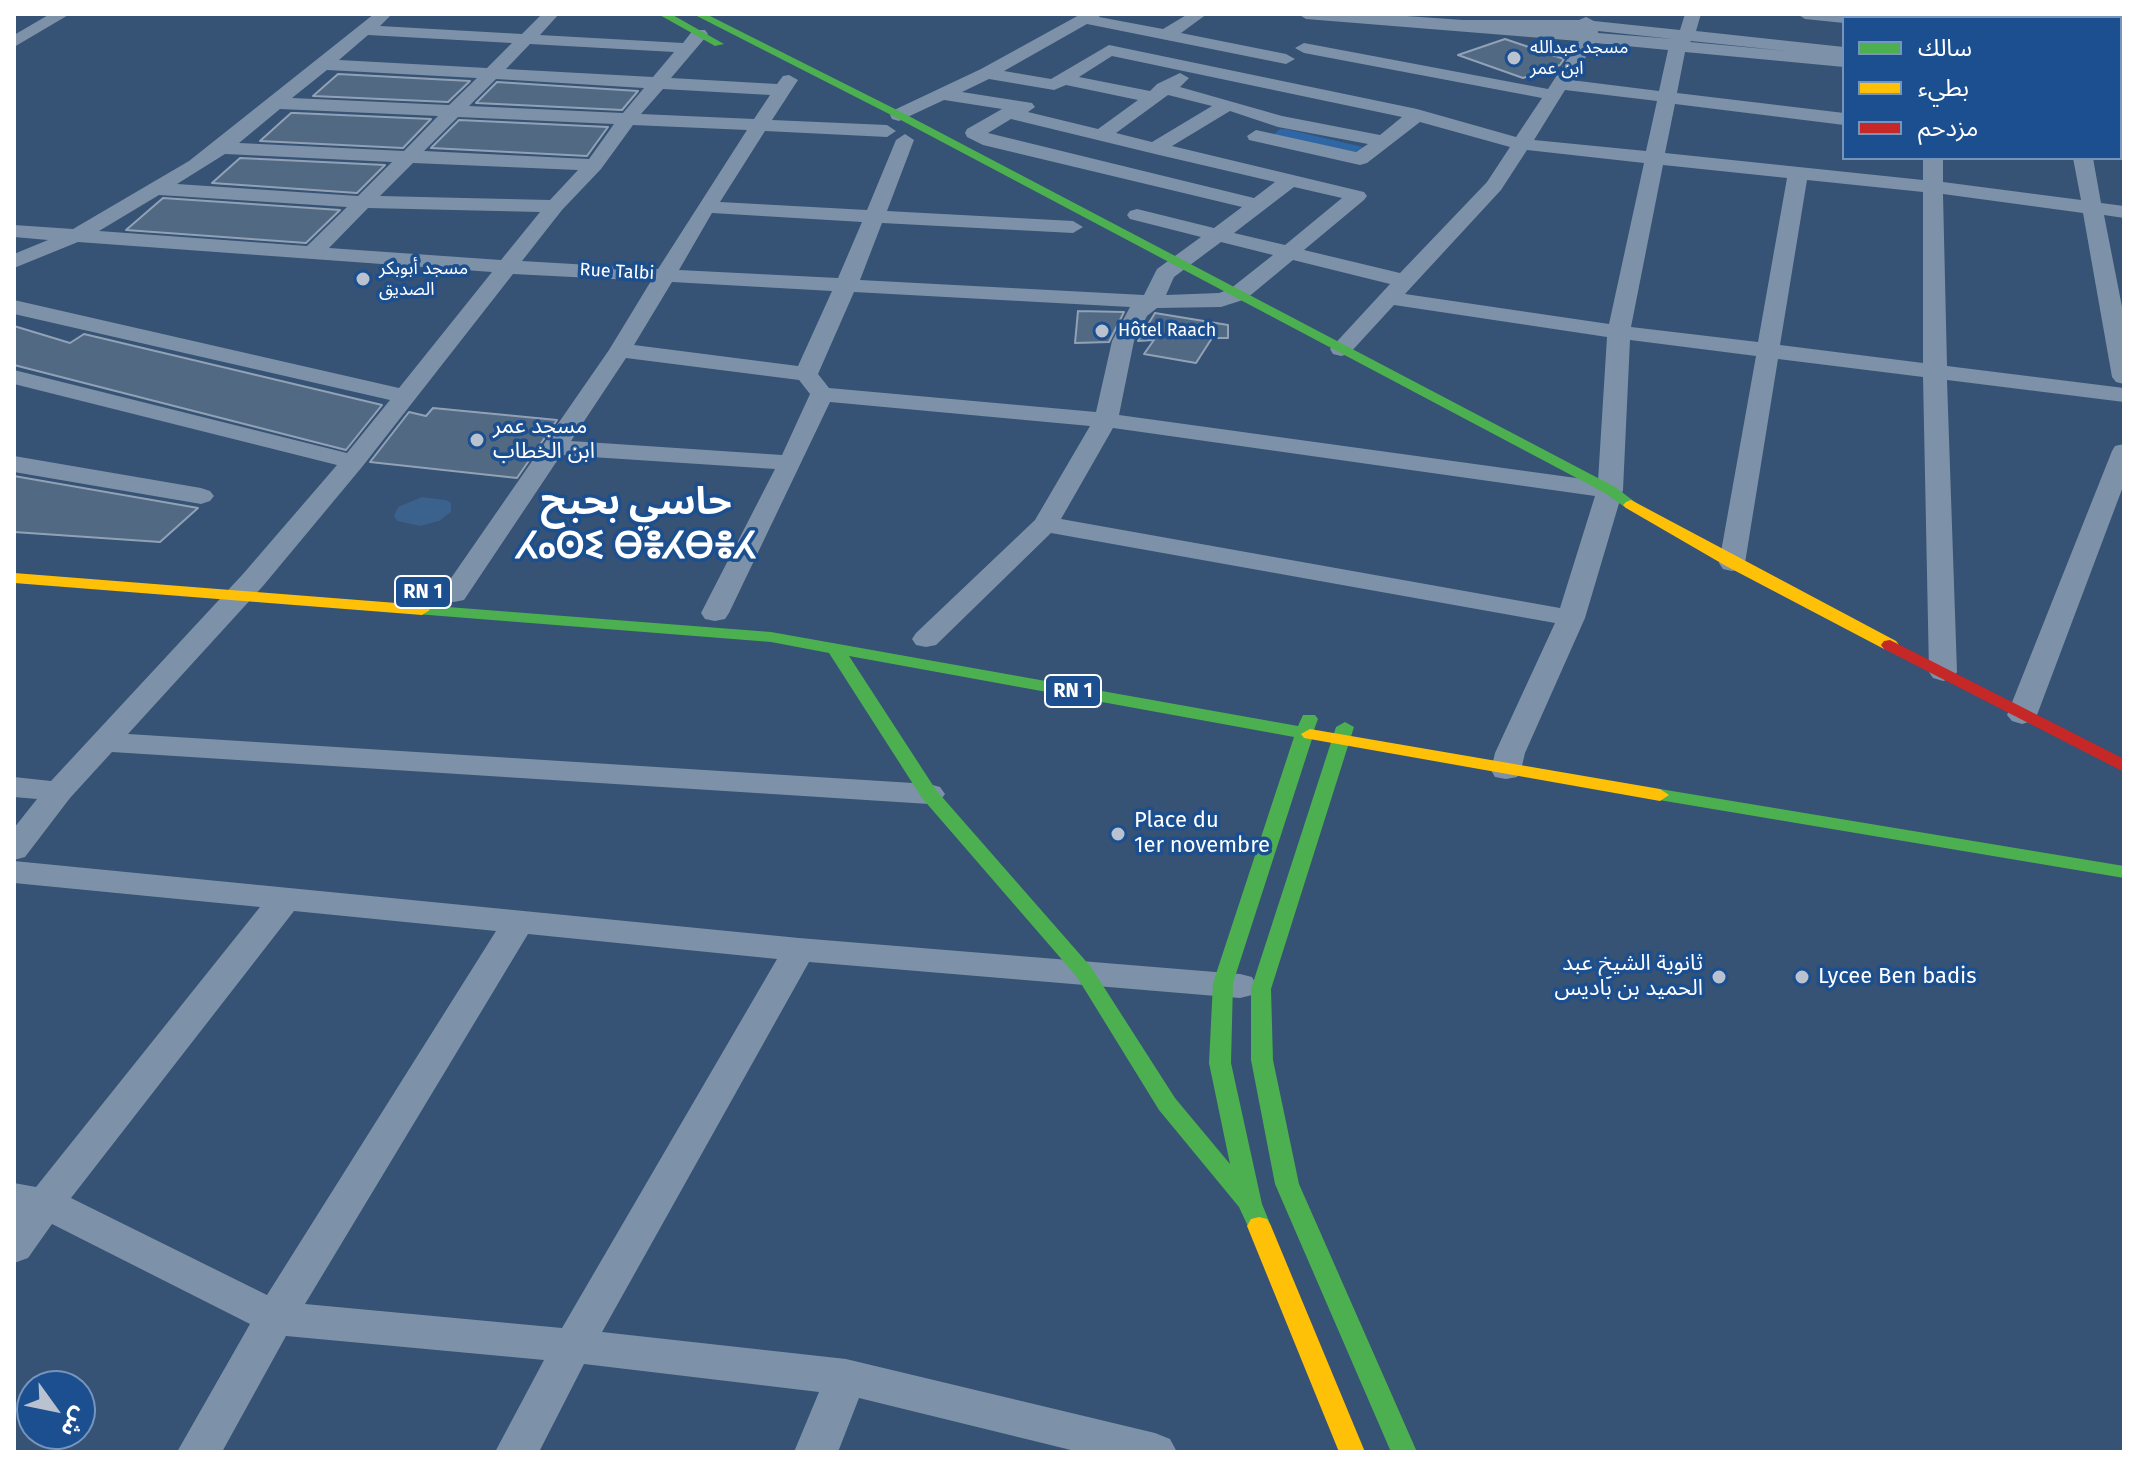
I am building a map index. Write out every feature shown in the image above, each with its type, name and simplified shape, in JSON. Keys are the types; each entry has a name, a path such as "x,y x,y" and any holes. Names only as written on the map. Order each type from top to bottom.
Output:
{"main road":[{"path":"663,14 786,85 824,98"},
{"path":"695,32 899,115 1174,269 1341,349 1610,490 1651,518 1732,563 2124,766"},
{"path":"849,111 903,139"},
{"path":"1020,200 1073,227 1174,269"},
{"name":"RN 1","path":"29,560 245,588 771,637 1307,726 2124,872"},
{"name":"RN 1","path":"14,578 454,594 715,613 847,632"},
{"path":"835,648 929,794 1084,972 1167,1104 1250,1204"},
{"name":"RN 1","path":"1156,687 1307,726"},
{"path":"1307,726 1223,983 1220,1063 1250,1204 1352,1452"},
{"path":"1344,733 1261,989 1262,1060 1287,1184 1404,1452"},
{"name":"RN 1","path":"1508,762 2044,840"}],"street":[{"path":"14,42 62,14"},
{"path":"14,262 79,234 221,148 384,14"},
{"path":"315,250 551,14"},
{"path":"1166,35 1199,14"},
{"path":"1306,14 1463,25 1588,25 1686,31 1842,52"},
{"path":"1805,14 1842,18"},
{"path":"899,115 945,95 1089,16 1286,59"},
{"path":"1251,80 1304,48 1339,16"},
{"path":"1341,349 1494,186 1556,90 1588,25"},
{"path":"14,28 34,30"},
{"path":"364,30 525,38 695,32"},
{"path":"1686,31 1842,62"},
{"path":"1508,762 1571,618 1610,490 1619,332 1667,99 1686,31"},
{"path":"14,850 59,791 245,588 353,462 555,206 594,165 695,32"},
{"path":"1304,48 1556,90 1842,119"},
{"path":"987,73 1054,85 1109,50 1417,115 1521,144 1933,187 2124,212"},
{"path":"321,64 658,83 786,85"},
{"path":"1108,129 1157,92 1195,69"},
{"path":"1374,106 1424,70"},
{"path":"1064,79 1228,104 1278,121 1384,141"},
{"path":"454,594 620,350 706,207 786,85"},
{"path":"945,95 1108,129 1168,145 1217,163 1357,196 1229,297"},
{"path":"273,103 759,127 903,139 847,284 821,335 814,384 791,463 715,613"},
{"path":"1135,175 1168,145 1228,104"},
{"path":"1014,110 974,133 990,141 1259,205"},
{"path":"1256,136 1360,159 1417,115"},
{"path":"1217,163 1278,121"},
{"path":"221,148 594,165"},
{"path":"1933,160 1943,672"},
{"path":"2083,160 2093,208 2114,268 2124,377"},
{"path":"1732,563 1798,173"},
{"path":"925,640 1045,524 1106,420 1123,341 1138,312 1152,302 1174,269 1291,180"},
{"path":"156,189 364,202 555,206"},
{"path":"706,207 1073,227"},
{"path":"1137,215 1289,252 1398,289 1619,332 2124,395"},
{"name":"Rue Talbi","path":"14,231 315,250 509,267 1152,302 1229,297"},
{"path":"14,307 404,396"},
{"path":"620,350 814,384 1106,420 1610,490"},
{"path":"14,377 353,462"},
{"path":"555,447 791,463"},
{"path":"2022,715 2124,451"},
{"path":"14,464 201,496"},
{"path":"1045,524 1571,618"},
{"path":"103,742 929,794"},
{"path":"14,787 59,791"},
{"path":"14,872 517,924 799,950 1223,983 1261,989"},
{"path":"14,1247 29,1201 286,898"},
{"path":"199,1452 275,1318 517,924"},
{"path":"517,1452 573,1346 799,950"},
{"path":"29,1201 275,1318 573,1346 846,1377 1155,1452"},
{"path":"816,1452 846,1377"}],"shaded area":[{"path":"1280,129 1363,147 1355,152 1273,135"},
{"path":"422,497 446,500 451,503 451,512 439,521 420,526 397,521 394,516 398,507"}],"building":[{"name":"مسجد عبدالله ابن عمر","path":"1505,39 1564,59 1560,65 1523,78 1458,55"},
{"path":"338,74 470,81 448,102 313,96"},
{"path":"497,82 638,91 622,110 476,103"},
{"path":"291,113 431,119 403,148 260,141"},
{"path":"459,120 608,127 587,156 431,148"},
{"path":"240,158 385,165 357,193 212,183"},
{"path":"163,198 340,210 306,243 126,230"},
{"name":"Hôtel Raach","path":"1078,311 1124,312 1109,342 1075,343"},
{"path":"1155,313 1228,325 1228,338 1212,338 1196,363 1144,354 1154,340 1138,341"},
{"path":"14,326 70,343 84,334 382,405 346,450 14,365"},
{"path":"433,408 557,420 517,478 370,462 409,412 426,416"},
{"path":"14,476 198,508 160,542 14,532"}],"traffic: fast":[{"path":"663,14 719,44"},
{"path":"698,14 899,115 1610,490 1631,505"},
{"path":"422,610 771,637 1310,734"},
{"path":"835,648 929,794 1084,972 1167,1104 1247,1200"},
{"path":"1259,1226 1250,1204 1220,1063 1223,983 1309,719"},
{"path":"1345,727 1261,989 1262,1060 1287,1184 1404,1452"},
{"path":"1660,795 2124,872"}],"traffic: slow":[{"path":"1631,505 1732,563 1890,645"},
{"path":"14,578 422,610"},
{"path":"1310,734 1660,795"},
{"path":"1259,1226 1352,1452"}],"traffic: jam":[{"path":"1890,645 2124,766"}],"place":[{"name":"مسجد عبدالله ابن عمر","path":"1514,58"},
{"name":"مسجد أبوبكر الصديق","path":"363,279"},
{"name":"Hôtel Raach","path":"1102,331"},
{"name":"مسجد عمر ابن الخطاب","path":"477,440"},
{"name":"Place du 1er novembre","path":"1118,834"},
{"name":"ثانوية الشيخ عبد الحميد بن باديس","path":"1719,977"},
{"name":"Lycee Ben badis","path":"1802,977"}],"district":[{"name":"حاسي بحبح ⵃⴰⵙⵉ ⴱⴻⵃⴱⴻⵃ","path":"636,525"}]}
